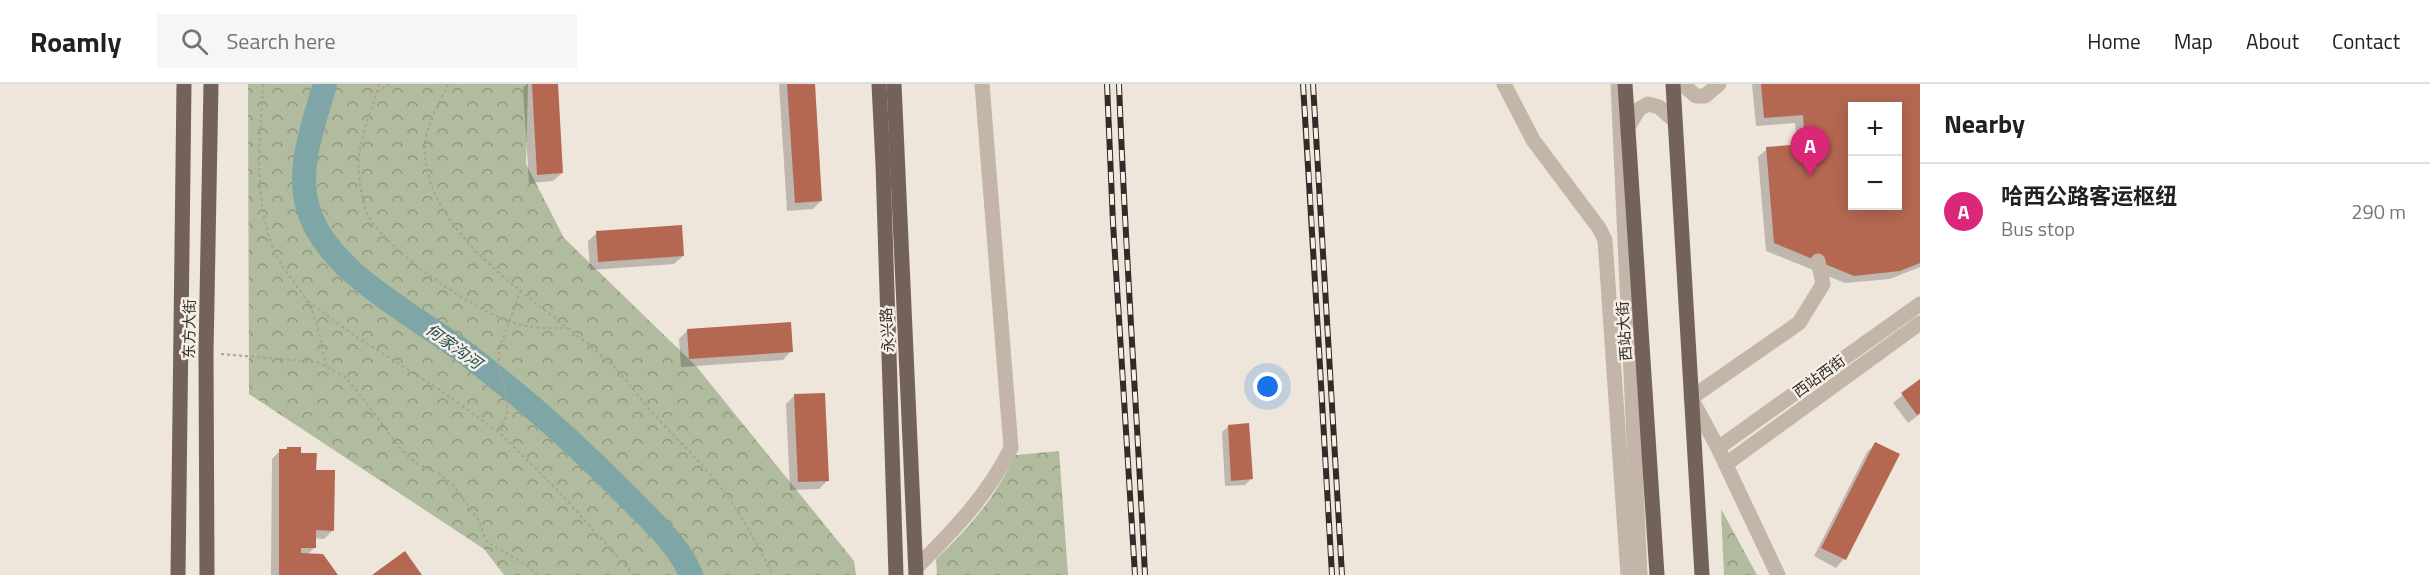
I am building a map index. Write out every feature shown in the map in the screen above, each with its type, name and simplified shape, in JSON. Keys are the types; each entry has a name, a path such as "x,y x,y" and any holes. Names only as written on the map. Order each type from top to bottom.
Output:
{"main road":[{"name":"东方大街","path":"178,575 184,84"},
{"name":"东方大街","path":"207,575 206,353 211,84"},
{"name":"永兴路","path":"879,84 896,575"},
{"name":"永兴路","path":"894,84 916,571"},
{"name":"西站大街","path":"1626,84 1657,575"},
{"path":"1673,84 1702,575"}],"street":[{"path":"916,571 960,524 987,489 1011,448 982,84"},
{"path":"1504,84 1533,140 1599,228 1605,240 1628,575"},
{"path":"1618,84 1640,575"},
{"path":"1682,84 1696,96 1705,96 1719,84"},
{"path":"1628,128 1639,109 1648,104 1659,107 1675,121"},
{"path":"1778,575 1726,464 1691,398 1799,323 1823,284 1818,261"},
{"name":"西站西街","path":"1718,448 1920,303"},
{"name":"西站西街","path":"1726,464 1920,323"}],"path":[{"path":"263,84 260,185 264,223 273,250 306,299 327,367"},
{"path":"379,84 358,156 364,208 381,232 401,254 462,298 491,314 536,329 567,328"},
{"path":"377,92 390,84"},
{"path":"448,84 425,134 424,154 428,176 439,203 458,230 483,257 616,369 723,490 740,515 773,575"},
{"path":"500,433 507,414 507,399 499,364 499,350 521,290"},
{"path":"306,299 348,331 500,433 563,496 634,575"},
{"path":"206,353 317,362 345,377 363,397 402,451 417,464 440,474 455,487 479,521 486,541 529,567 537,575"}],"green space":[{"path":"248,84 528,84 526,164 564,238 696,366 854,561 856,575 504,575 484,549 249,394"},
{"path":"1059,451 1068,575 937,575 936,559 991,498 1015,455"},
{"path":"1721,509 1757,575 1724,575"}],"building":[{"path":"532,84 558,84 563,173 537,175"},
{"path":"787,84 815,84 822,201 795,203"},
{"path":"1761,84 1920,84 1920,263 1900,271 1854,276 1774,243 1766,147 1805,144 1803,115 1764,118"},
{"path":"682,225 684,256 598,262 596,231"},
{"path":"791,322 793,352 689,359 687,329"},
{"path":"1920,379 1920,413 1917,415 1901,393"},
{"path":"825,393 829,481 798,482 794,394"},
{"path":"1249,423 1253,479 1231,481 1228,425"},
{"path":"1875,442 1900,454 1846,560 1821,548"},
{"path":"287,447 301,447 301,453 317,453 316,470 335,470 334,531 316,530 316,548 301,548 301,553 323,554 338,575 279,575 279,449 287,449"},
{"path":"405,551 422,575 372,575"}],"waterway":[{"name":"何家沟河","path":"325,84 308,146 304,177 308,208 318,231 333,252 374,290 465,353 552,424 673,544 691,575"}],"railway":[{"path":"1107,84 1113,223 1135,575"},
{"path":"1119,84 1145,575"},
{"path":"1303,84 1332,575"},
{"path":"1313,84 1342,575"}],"place":[{"name":"哈西公路客运枢纽","path":"1810,176"}]}
